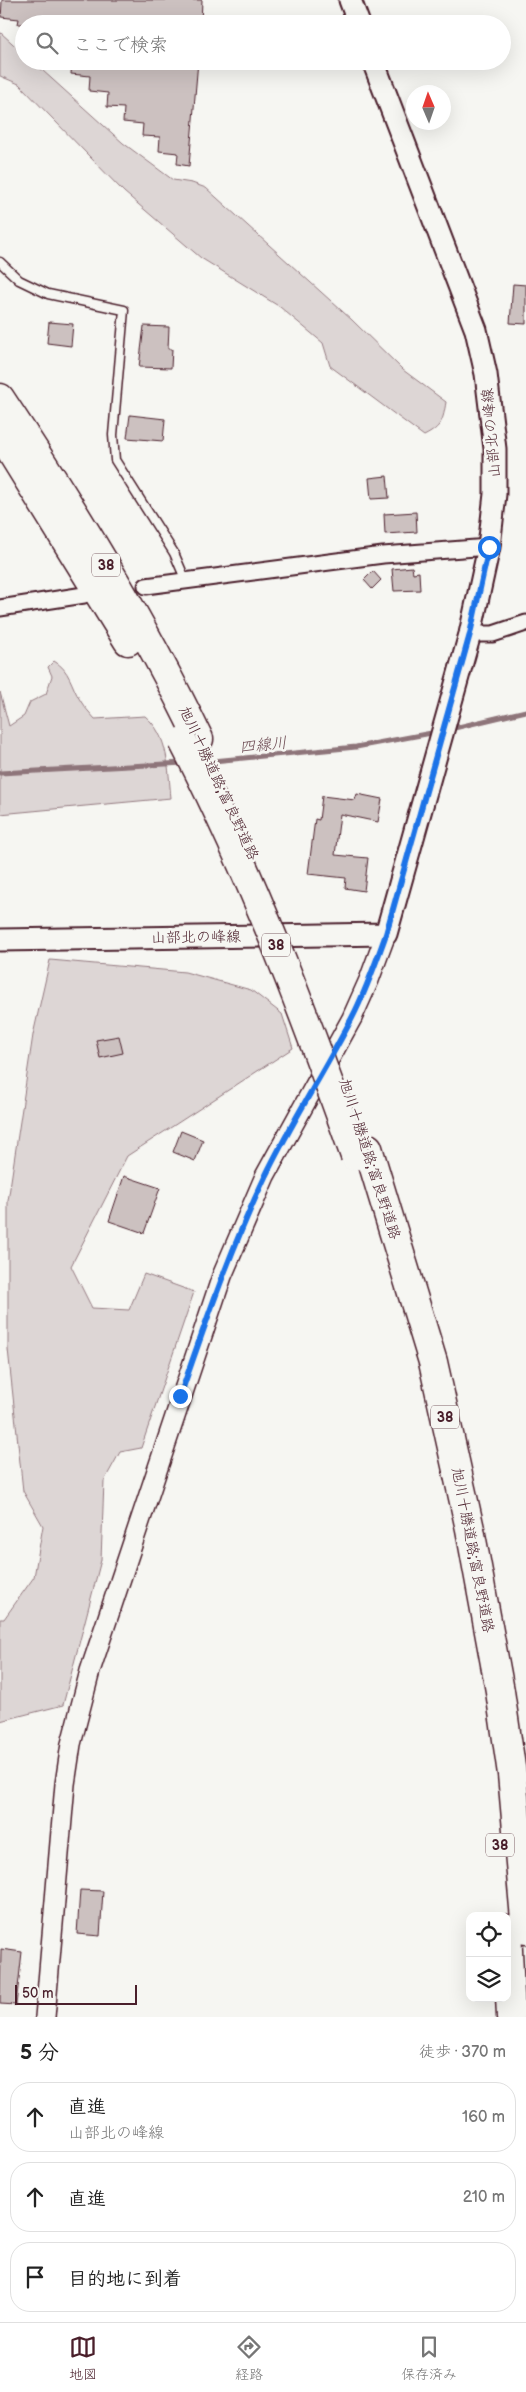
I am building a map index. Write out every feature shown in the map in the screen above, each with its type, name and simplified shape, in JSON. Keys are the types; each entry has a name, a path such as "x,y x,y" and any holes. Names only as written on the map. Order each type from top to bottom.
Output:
{"highway":[{"path":"0,378 44,483"},
{"name":"旭川十勝道路;富良野道路","path":"0,398 44,483"},
{"name":"旭川十勝道路;富良野道路","path":"0,434 44,483 120,588 168,674 191,740 264,879 309,986 361,1152 432,1362 470,1529 526,1930"},
{"name":"38","path":"0,448 44,483"},
{"name":"旭川十勝道路;富良野道路","path":"503,1774 506,1912"},
{"path":"508,1957 511,2017"}],"main road":[{"path":"350,0 356,15"},
{"name":"山部北の峰線","path":"0,940 386,934 470,634 489,547 495,494 495,449 486,374 476,330 376,70"}],"street":[{"path":"146,586 383,555 489,547"},
{"path":"0,608 84,595"},
{"path":"470,634 493,634 526,623"},
{"path":"44,2017 65,1784 71,1744 90,1671 222,1276 265,1176 352,1018 369,980 386,934"}],"lane":[{"path":"0,262 19,280 48,294 124,310 113,435 115,460 174,553 186,581"}],"shaded area":[{"path":"0,32 15,46 15,70 42,70 123,143 173,180 192,183 206,188 352,320 403,370 446,402 441,422 438,426 424,436 330,366 323,343 280,307 201,258 124,192 19,84 0,76"},
{"path":"54,661 64,669 77,695 95,719 145,716 153,724 159,733 166,754 171,798 0,814 0,692 9,726 24,716 30,702 46,694 52,676 48,667"},
{"path":"50,960 185,972 251,990 282,1014 293,1048 127,1156 71,1266 92,1308 129,1310 144,1274 194,1292 141,1448 120,1452 104,1481 101,1560 63,1705 0,1721 0,1619 4,1619 34,1577 43,1526 23,1491 8,1349 8,1201 33,1035"}],"building":[{"path":"2,0 202,0 201,15 15,15 15,19 1,17"},
{"path":"71,70 197,70 189,166 177,164 178,153 159,151 160,137 142,136 143,124 123,122 124,108 107,107 108,93 89,91 90,76 71,74"},
{"path":"513,284 526,285 526,324 510,323"},
{"path":"49,322 73,324 71,346 47,343"},
{"path":"144,326 169,327 168,349 172,349 171,368 139,367"},
{"path":"130,415 165,419 163,441 127,438"},
{"path":"387,476 389,498 371,499 369,478"},
{"path":"416,512 417,532 385,534 384,514"},
{"path":"412,567 413,573 419,572 420,590 394,591 392,569"},
{"path":"373,571 381,580 372,589 364,580"},
{"path":"357,794 382,799 378,822 340,814 335,855 368,858 364,891 345,888 346,878 308,874 315,819 319,820 322,796 355,800"},
{"path":"119,1036 123,1053 100,1058 96,1040"},
{"path":"181,1131 203,1140 195,1161 173,1152"},
{"path":"124,1176 160,1188 144,1233 109,1221"},
{"path":"80,1890 103,1891 100,1936 77,1934"},
{"path":"1,1949 22,1952 16,2005 0,2004"}],"waterway":[{"name":"四線川","path":"450,729 526,711"},
{"name":"四線川","path":"203,762 356,747 437,732"},
{"name":"四線川","path":"0,773 184,763"}],"route":[{"path":"180,1396 222,1276 244,1222 265,1176 352,1018 369,980 386,934 470,634 489,547"}]}
